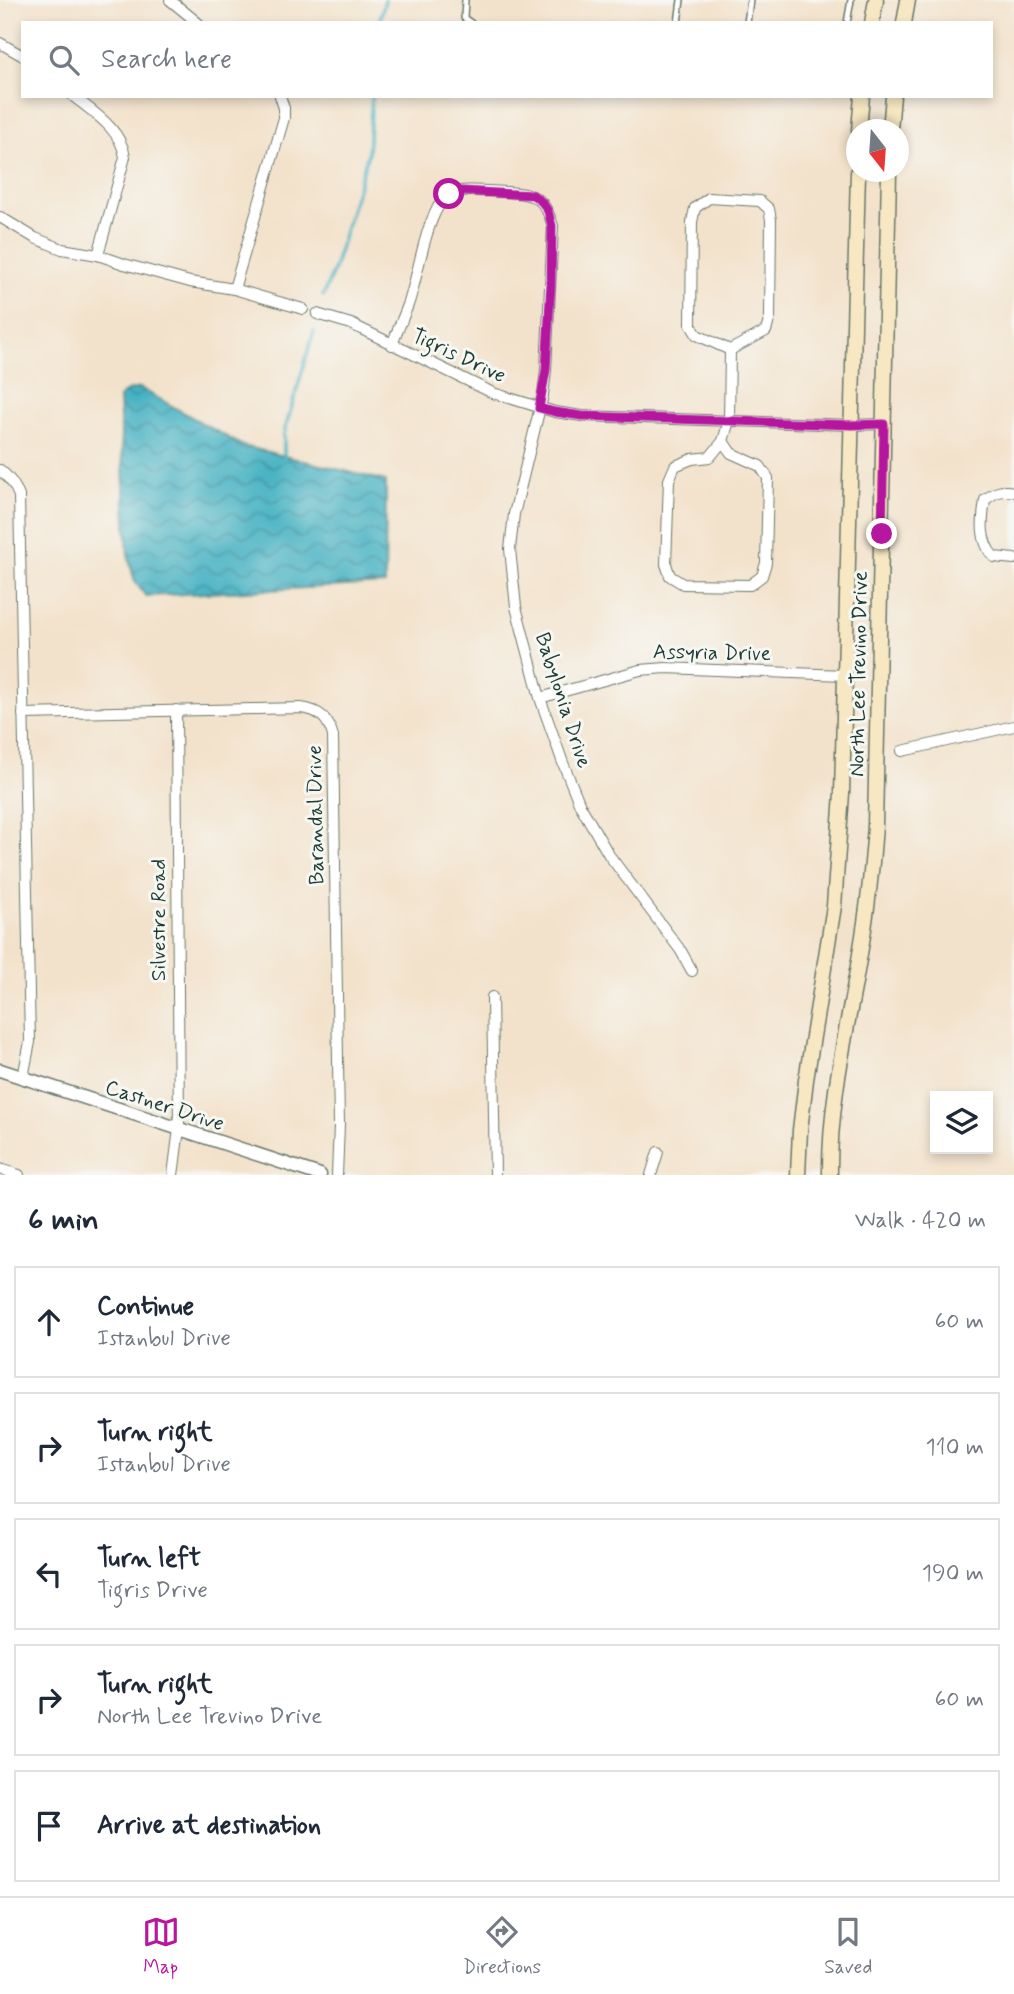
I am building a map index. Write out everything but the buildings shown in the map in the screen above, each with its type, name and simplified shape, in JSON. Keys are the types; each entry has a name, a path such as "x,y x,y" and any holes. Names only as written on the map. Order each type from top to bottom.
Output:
{"main road":[{"path":"872,21 876,0"},
{"path":"904,21 908,0"},
{"path":"860,119 862,98"},
{"path":"891,119 893,98"},
{"name":"North Lee Trevino Drive","path":"798,1175 806,1080 834,906 842,793 858,182"},
{"name":"North Lee Trevino Drive","path":"830,1175 834,1111 869,894 875,826 889,182"}],"street":[{"path":"170,0 196,21"},
{"path":"0,43 21,55"},
{"path":"75,98 112,129 123,147 125,157 98,255"},
{"path":"234,289 284,118 281,98"},
{"name":"Babylonia Drive","path":"392,345 408,304 435,210 449,194 462,191 533,195 542,202 552,226 546,370 513,514 510,549 516,607 540,698 580,804 609,855 681,951 692,971"},
{"path":"709,198 760,201 769,209 771,220 769,317 766,331 730,350 697,335 691,325 692,222 695,208 709,198"},
{"path":"0,217 48,244 98,255 190,282 234,289 303,309"},
{"name":"Tigris Drive","path":"317,314 351,324 493,393 555,412 582,416 884,424"},
{"path":"723,441 731,453 760,466 768,478 766,563 762,576 750,585 683,584 670,576 666,564 669,480 675,466 692,459 710,457 723,441 729,421 730,350"},
{"path":"0,470 10,478 19,496 30,1042 23,1077"},
{"path":"1014,492 995,492 985,500 983,514 983,537 987,549 994,557 1014,559"},
{"name":"Assyria Drive","path":"540,698 640,670 666,668 845,675"},
{"name":"Barandal Drive","path":"23,713 301,708 320,714 330,726 333,736 339,1111 337,1175"},
{"name":"Silvestre Road","path":"173,1175 179,1129 176,710"},
{"path":"902,751 1014,726"},
{"path":"492,997 495,1175"},
{"name":"Castner Drive","path":"0,1070 320,1175"},
{"path":"651,1175 658,1152"},
{"path":"0,1168 19,1175"}],"lane":[{"path":"465,0 464,18 468,21"},
{"path":"678,21 681,0"},
{"path":"747,21 750,0"},
{"path":"847,21 851,0"}],"water":[{"path":"140,388 243,446 386,481 385,584 146,596 135,582 128,555 119,398 127,391"}],"waterway":[{"path":"380,21 385,0"},
{"path":"323,296 334,269 368,153 372,98"},
{"path":"284,460 284,433 314,331"}],"route":[{"path":"449,194 462,191 533,195 548,211 552,226 551,283 546,370 539,408 582,416 884,424 882,534"}]}
